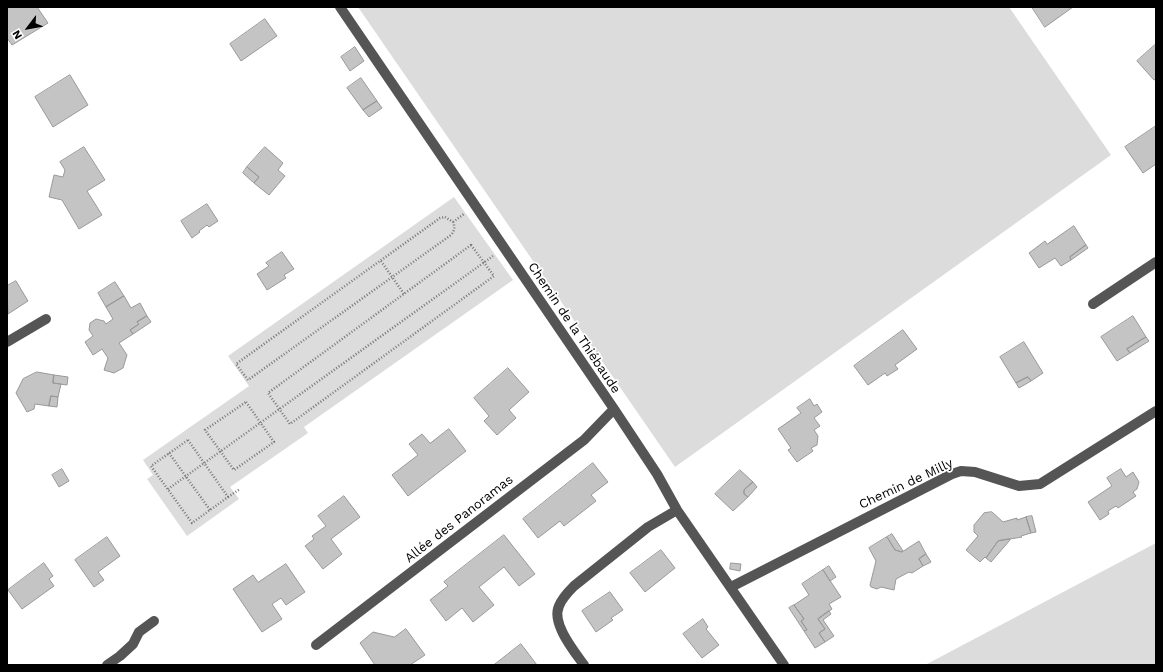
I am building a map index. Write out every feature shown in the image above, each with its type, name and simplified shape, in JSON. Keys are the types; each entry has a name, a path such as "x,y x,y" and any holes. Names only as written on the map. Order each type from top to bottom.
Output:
{"street":[{"name":"Chemin de la Thiébaude","path":"340,7 614,409 657,474 677,510 784,665"},
{"path":"1093,304 1156,262"},
{"path":"7,342 46,319"},
{"name":"Allée des Panoramas","path":"316,646 584,440 614,409"},
{"name":"Chemin de Milly","path":"731,587 952,474 961,471 975,472 1019,486 1040,484 1156,411"},
{"path":"584,665 559,627 558,607 565,595 574,586 648,527 677,510"},
{"path":"107,665 133,644 139,632 154,621"}],"path":[{"path":"440,218 449,218 453,222 455,226 451,235 248,380 236,364 381,261 440,218"},
{"path":"471,245 494,276 290,424 268,392 404,294 471,245"},
{"path":"168,489 504,248"},
{"path":"381,261 404,294"},
{"path":"246,402 260,422 274,442 234,470 206,430 246,402"},
{"path":"228,497 188,440 152,466 192,523 240,489"},
{"path":"169,453 210,510"}],"shaded area":[{"path":"358,7 1009,7 1111,155 675,467"},
{"path":"454,197 513,280 304,427 308,433 230,487 239,499 187,536 147,479 153,475 143,460 249,386 228,356"},
{"path":"1156,543 1156,665 925,665"}],"building":[{"path":"7,7 37,7 48,23 12,45 7,38"},
{"path":"1032,7 1073,7 1045,27"},
{"path":"265,19 277,36 241,61 230,44"},
{"path":"1156,44 1156,79 1154,80 1137,61"},
{"path":"355,47 364,61 350,71 341,57"},
{"path":"70,75 88,105 53,127 35,97"},
{"path":"361,78 377,101 363,110 347,88"},
{"path":"377,101 382,108 369,117 363,110"},
{"path":"1156,126 1156,164 1143,173 1125,147"},
{"path":"84,147 105,180 87,191 102,215 79,229 62,200 49,197 54,175 63,177 65,170 60,162"},
{"path":"265,147 283,163 278,170 285,176 269,195 254,183 259,177 247,167"},
{"path":"247,167 259,177 254,183 243,173"},
{"path":"207,204 218,221 209,227 207,225 192,238 181,221"},
{"path":"1074,226 1086,245 1070,257 1071,260 1061,266 1055,258 1039,268 1029,253 1045,241 1047,244"},
{"path":"1086,245 1088,248 1071,260 1070,257"},
{"path":"282,252 294,269 284,275 286,278 267,290 257,274 269,266 266,263"},
{"path":"16,281 28,301 8,314 7,286"},
{"path":"115,282 124,296 106,307 98,293"},
{"path":"124,296 131,308 140,303 147,316 137,322 139,324 130,330 133,334 119,343 127,355 123,368 114,373 104,370 108,358 102,349 93,355 85,342 93,336 89,330 90,323 96,319 104,321 106,324 113,319 106,307"},
{"path":"147,316 151,322 133,334 130,330 139,324 137,322"},
{"path":"1133,316 1146,337 1127,349 1130,353 1117,361 1101,337"},
{"path":"903,330 917,349 895,365 898,369 887,376 885,373 868,385 854,366"},
{"path":"1146,337 1149,341 1130,353 1127,349"},
{"path":"1024,342 1043,373 1031,381 1028,377 1016,383 1000,357"},
{"path":"508,368 529,392 509,410 516,418 497,435 484,421 489,416 474,398"},
{"path":"37,372 54,375 53,383 61,384 58,397 51,396 49,406 35,404 34,409 27,412 16,393 23,379"},
{"path":"54,375 68,377 67,385 53,383"},
{"path":"1028,377 1031,381 1019,388 1016,383"},
{"path":"51,396 58,397 57,407 49,406"},
{"path":"810,399 814,406 817,404 822,412 814,418 820,426 814,430 818,436 817,445 811,448 813,451 797,462 788,450 791,448 778,429 801,413 797,408"},
{"path":"449,429 466,451 408,496 392,475 418,455 409,444 422,434 430,443"},
{"path":"593,463 608,482 591,495 596,501 564,526 560,521 538,538 523,519"},
{"path":"62,469 69,481 59,487 52,475"},
{"path":"1121,469 1126,477 1133,472 1139,482 1137,489 1133,492 1136,496 1118,508 1116,506 1108,511 1109,514 1100,520 1088,502 1112,486 1107,478"},
{"path":"740,470 753,482 744,490 744,494 748,497 733,511 715,494"},
{"path":"753,482 757,487 748,497 744,494 744,490"},
{"path":"344,496 360,517 331,539 342,554 323,569 305,546 314,539 312,536 326,526 318,516"},
{"path":"992,512 1003,522 1026,517 1031,533 1021,536 1022,537 998,541 986,558 985,557 980,562 966,550 978,536 974,532 974,525 984,513"},
{"path":"1032,516 1036,532 1031,533 1026,517"},
{"path":"892,534 903,551 902,552 895,550 887,537"},
{"path":"504,535 535,574 519,586 504,567 479,587 494,605 473,622 462,608 446,621 430,600 448,586 444,582"},
{"path":"107,537 120,556 98,572 104,580 94,587 75,560"},
{"path":"887,537 895,550 902,552 919,541 926,554 919,559 923,566 912,573 909,572 896,579 894,590 881,587 877,589 871,587 870,585 876,561 869,548"},
{"path":"1010,539 991,562 986,558 998,541"},
{"path":"661,550 675,568 645,592 630,573"},
{"path":"926,554 931,562 923,566 919,559"},
{"path":"44,563 53,576 49,579 54,586 22,609 8,590"},
{"path":"731,563 741,564 740,571 730,569"},
{"path":"286,564 305,592 286,605 281,598 272,604 282,619 262,632 233,589 253,575 258,582"},
{"path":"829,566 836,577 830,581 823,570"},
{"path":"823,570 841,597 829,604 832,609 818,619 825,629 819,633 825,642 815,648 804,631 807,630 801,621 804,619 794,605 809,595 802,584"},
{"path":"610,592 623,610 611,618 613,620 596,632 582,611"},
{"path":"794,605 804,619 801,621 807,630 804,631 789,608"},
{"path":"829,611 831,614 823,620 834,636 825,642 819,633 825,629 818,619"},
{"path":"703,619 708,627 706,629 719,645 702,658 683,634"},
{"path":"406,629 425,655 410,665 375,665 360,643 373,632 394,637"},
{"path":"521,644 537,665 494,665"}]}
